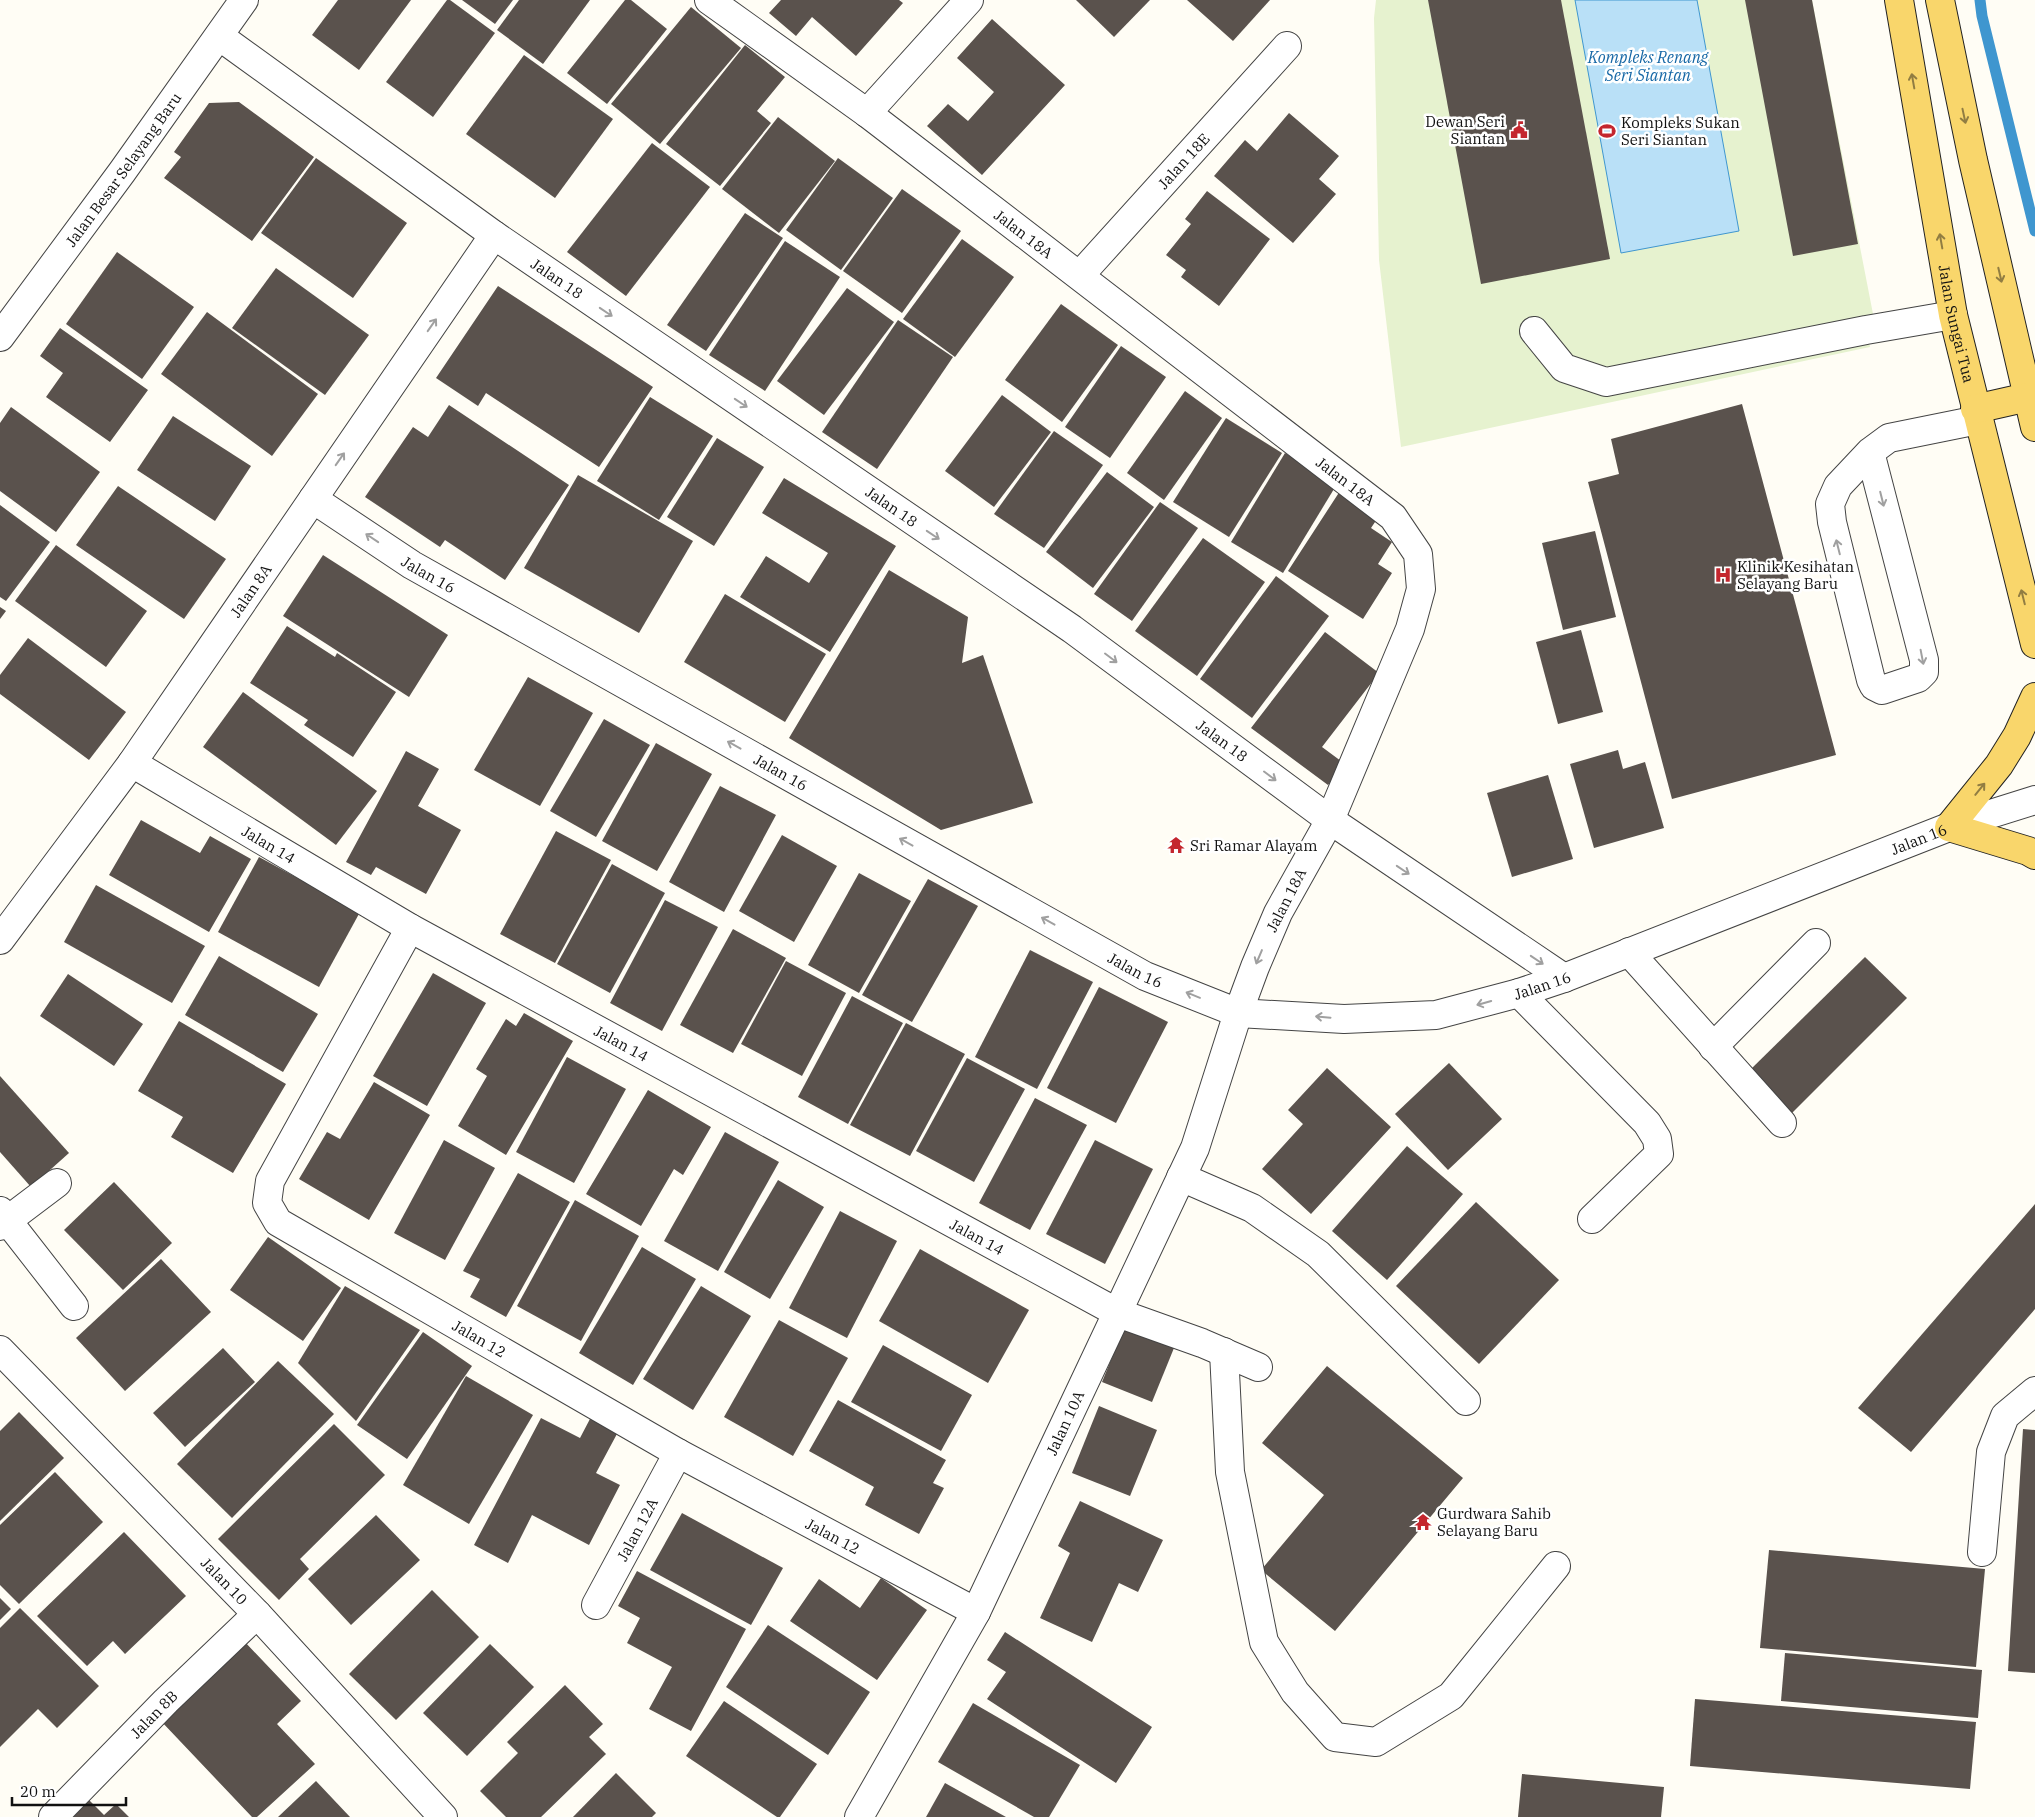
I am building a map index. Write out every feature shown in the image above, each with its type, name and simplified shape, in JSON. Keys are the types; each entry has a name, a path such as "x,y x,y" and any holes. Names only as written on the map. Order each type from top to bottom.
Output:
{"main road":[{"name":"Jalan Sungai Tua","path":"1899,0 1953,315 2035,644"},
{"path":"1940,0 1973,160 2035,426"},
{"path":"1977,415 2028,397"},
{"path":"2035,697 2017,736 1999,765 1949,827 2028,850 2035,856"}],"street":[{"name":"Jalan Besar Selayang Baru","path":"0,337 122,172 244,0"},
{"name":"Jalan 18A","path":"709,0 867,113 1394,517 1418,554 1421,590 1410,630 1330,820 1278,913 1238,1013"},
{"path":"867,113 969,0"},
{"name":"Jalan 18","path":"219,36 494,235 1072,629 1330,820 1564,978"},
{"name":"Jalan 18E","path":"1080,275 1287,46"},
{"name":"Jalan 8A","path":"0,940 132,763 494,235"},
{"path":"1534,331 1564,368 1606,382 1866,330 1953,315"},
{"path":"1870,452 1924,660 1924,672 1918,678 1882,690 1874,686 1870,680 1832,522 1830,504 1838,486 1870,452 1890,438 1977,415"},
{"name":"Jalan 16","path":"312,499 412,565 1146,976 1238,1013 1344,1019 1410,1017 1465,1008 1564,978 1949,827 2035,800"},
{"name":"Jalan 14","path":"132,763 410,928 1118,1313 1224,1352 1258,1367"},
{"name":"Jalan 12","path":"410,928 270,1181 267,1203 278,1222 678,1452 976,1612"},
{"path":"1713,1047 1816,943"},
{"path":"1629,952 1782,1123"},
{"path":"1519,993 1647,1123 1657,1139 1659,1154 1592,1219"},
{"name":"Jalan 10A","path":"858,1817 976,1612 1118,1313 1195,1148 1238,1013"},
{"path":"1182,1177 1252,1208 1318,1254 1466,1401"},
{"path":"57,1183 2,1220 74,1306"},
{"name":"Jalan 10","path":"0,1350 257,1614 443,1817"},
{"path":"1224,1352 1230,1472 1264,1642 1295,1692 1335,1737 1376,1742 1451,1696 1556,1566"},
{"path":"1982,1552 1991,1452 2005,1416 2035,1391"},
{"name":"Jalan 12A","path":"596,1605 678,1452"},
{"name":"Jalan 8B","path":"53,1817 166,1702 257,1614"}],"green space":[{"name":"Kompleks Sukan Seri Siantan","path":"1376,0 1812,0 1873,314 1864,317 1870,347 1401,447 1379,260 1374,18"}],"water":[{"name":"Kompleks Renang Seri Siantan","path":"1575,0 1697,0 1739,231 1621,253"}],"building":[{"path":"338,0 411,0 359,70 312,35"},
{"path":"447,0 450,0 495,33 433,117 386,82"},
{"path":"462,0 513,0 495,24"},
{"path":"519,0 590,0 543,64 497,30"},
{"path":"625,0 631,0 667,29 607,104 567,73"},
{"path":"781,0 899,0 903,3 856,56 812,17 796,36 769,13"},
{"path":"1076,0 1150,0 1114,37"},
{"path":"1187,0 1270,0 1233,41"},
{"name":"Dewan Seri Siantan","path":"1428,0 1561,0 1610,259 1481,284"},
{"path":"1745,0 1812,0 1858,244 1793,256"},
{"path":"691,7 741,48 660,144 611,104"},
{"path":"992,19 1065,85 982,175 927,126 948,104 968,121 994,92 957,58"},
{"path":"745,45 785,77 757,111 771,123 720,186 666,144"},
{"path":"524,55 613,119 555,198 466,134"},
{"path":"239,102 314,157 252,241 164,178 181,157 174,152 209,103"},
{"path":"1289,113 1339,156 1319,179 1336,194 1293,243 1214,176 1245,140 1257,151"},
{"path":"778,117 835,161 779,233 722,189"},
{"path":"652,143 710,187 626,296 567,252"},
{"path":"316,158 407,223 353,298 261,233"},
{"path":"838,158 893,198 841,270 786,230"},
{"path":"902,189 961,231 902,313 843,271"},
{"path":"1207,191 1270,239 1219,306 1181,277 1186,270 1166,255 1191,224 1185,219"},
{"path":"745,213 783,238 706,351 667,325"},
{"path":"962,239 1014,277 955,357 903,319"},
{"path":"785,241 840,277 765,391 709,355"},
{"path":"117,252 194,307 142,379 66,324"},
{"path":"276,268 369,335 325,395 232,328"},
{"path":"498,286 653,387 599,467 486,393 478,406 436,378"},
{"path":"847,288 894,322 824,415 777,381"},
{"path":"1061,304 1118,345 1062,422 1005,380"},
{"path":"207,312 318,394 272,456 161,374"},
{"path":"898,320 953,357 877,469 822,432"},
{"path":"60,328 148,390 110,442 46,397 63,373 40,356"},
{"path":"1121,346 1166,377 1110,458 1065,427"},
{"path":"1185,391 1222,418 1164,500 1127,473"},
{"path":"1002,395 1051,432 994,507 945,471"},
{"path":"650,397 713,436 659,520 597,481"},
{"path":"1742,404 1836,755 1672,799 1588,482 1619,474 1611,439"},
{"path":"449,405 569,485 505,580 445,540 440,547 365,497 413,427 428,437"},
{"path":"11,407 100,472 56,532 0,491 0,423"},
{"path":"173,416 251,466 215,521 137,470"},
{"path":"1226,418 1282,453 1229,537 1173,502"},
{"path":"1054,431 1103,465 1044,548 994,514"},
{"path":"717,438 764,467 714,546 667,517"},
{"path":"1285,453 1337,484 1283,573 1231,542"},
{"path":"1107,472 1154,507 1093,588 1046,552"},
{"path":"578,475 693,541 639,633 524,568"},
{"path":"784,478 896,546 830,652 740,597 766,556 809,583 828,553 762,513"},
{"path":"118,486 226,559 184,619 76,545"},
{"path":"1340,491 1379,516 1371,528 1392,542 1378,564 1392,573 1363,619 1288,571"},
{"path":"1160,502 1198,528 1132,621 1094,594"},
{"path":"0,505 50,542 6,601 0,597"},
{"path":"1595,531 1616,617 1563,630 1542,543"},
{"path":"1203,538 1265,582 1197,676 1135,631"},
{"path":"56,545 147,611 106,667 15,601"},
{"path":"323,555 448,635 409,697 283,616"},
{"path":"889,570 968,617 962,663 983,655 1033,803 941,830 789,738"},
{"path":"1276,576 1329,616 1252,718 1200,679"},
{"path":"725,594 826,654 785,722 684,662"},
{"path":"0,607 6,611 0,619"},
{"path":"287,626 335,657 337,653 396,692 353,757 304,725 308,720 250,683"},
{"path":"1581,630 1603,712 1558,724 1536,642"},
{"path":"1325,632 1379,673 1322,747 1345,764 1328,785 1251,728"},
{"path":"28,638 126,712 89,760 0,694 0,675"},
{"path":"528,677 593,713 540,806 474,770"},
{"path":"243,692 377,791 336,845 203,747"},
{"path":"604,719 650,745 596,837 550,811"},
{"path":"656,743 712,774 657,871 602,841"},
{"path":"1618,750 1623,769 1645,762 1664,828 1594,848 1570,764"},
{"path":"406,751 439,769 418,806 461,830 426,894 376,867 371,875 346,862"},
{"path":"1548,775 1573,859 1512,877 1487,793"},
{"path":"720,786 776,815 724,912 669,882"},
{"path":"141,820 200,853 210,836 251,859 209,932 109,875"},
{"path":"556,831 611,860 555,963 500,934"},
{"path":"782,835 837,866 794,942 739,911"},
{"path":"259,857 360,912 319,987 218,932"},
{"path":"612,864 665,893 610,993 557,964"},
{"path":"859,873 911,901 859,993 808,965"},
{"path":"928,879 978,906 912,1022 862,995"},
{"path":"96,885 205,946 172,1003 64,942"},
{"path":"665,900 718,927 662,1031 610,1003"},
{"path":"733,929 786,958 733,1053 680,1025"},
{"path":"1030,950 1093,982 1037,1089 975,1057"},
{"path":"219,956 318,1014 283,1072 185,1015"},
{"path":"1865,957 1907,998 1792,1113 1750,1070"},
{"path":"786,961 846,993 802,1076 741,1044"},
{"path":"433,973 486,1003 427,1106 373,1076"},
{"path":"68,974 143,1024 114,1066 40,1016"},
{"path":"1099,987 1168,1022 1116,1123 1047,1088"},
{"path":"852,996 903,1023 848,1124 798,1097"},
{"path":"524,1013 573,1041 506,1155 458,1126 487,1076 476,1069 506,1019 516,1026"},
{"path":"179,1021 286,1084 233,1173 171,1137 183,1117 138,1091"},
{"path":"906,1023 965,1054 910,1156 850,1125"},
{"path":"567,1057 626,1089 574,1183 516,1152"},
{"path":"967,1058 1025,1089 974,1182 916,1151"},
{"path":"1449,1063 1502,1119 1448,1170 1395,1114"},
{"path":"1327,1068 1391,1127 1311,1214 1262,1169 1303,1124 1288,1110"},
{"path":"0,1076 69,1153 31,1187 0,1152"},
{"path":"374,1082 430,1115 369,1220 299,1179 327,1132 340,1139"},
{"path":"648,1090 711,1127 683,1175 674,1169 641,1226 586,1194"},
{"path":"1035,1098 1087,1125 1030,1230 979,1203"},
{"path":"725,1132 779,1162 718,1271 664,1241"},
{"path":"444,1140 495,1168 445,1260 394,1233"},
{"path":"1095,1140 1153,1169 1105,1264 1046,1234"},
{"path":"1407,1146 1463,1194 1387,1280 1332,1231"},
{"path":"518,1173 570,1202 506,1317 470,1297 480,1279 463,1271"},
{"path":"778,1180 824,1207 770,1299 724,1272"},
{"path":"114,1182 172,1243 123,1290 64,1230"},
{"path":"575,1200 639,1236 581,1341 517,1306"},
{"path":"1476,1202 1559,1280 1479,1364 1396,1286"},
{"path":"2035,1204 2035,1309 1911,1452 1858,1408"},
{"path":"840,1211 897,1241 847,1338 789,1308"},
{"path":"268,1237 341,1288 303,1341 230,1290"},
{"path":"642,1247 696,1279 633,1385 579,1353"},
{"path":"920,1249 1029,1310 988,1383 879,1321"},
{"path":"161,1259 211,1312 125,1391 76,1338"},
{"path":"345,1286 420,1330 356,1421 298,1363"},
{"path":"701,1286 751,1316 693,1410 643,1379"},
{"path":"779,1320 848,1358 793,1456 724,1417"},
{"path":"1124,1328 1174,1348 1152,1402 1102,1382"},
{"path":"423,1332 472,1366 407,1459 357,1425"},
{"path":"883,1345 972,1395 941,1451 851,1402"},
{"path":"223,1348 255,1382 185,1447 153,1413"},
{"path":"278,1361 334,1414 232,1518 177,1464"},
{"path":"1327,1366 1463,1478 1335,1631 1261,1570 1324,1495 1262,1443"},
{"path":"466,1376 533,1415 469,1524 403,1485"},
{"path":"838,1400 946,1460 933,1483 944,1488 919,1534 865,1505 874,1487 809,1451"},
{"path":"1099,1406 1157,1430 1130,1496 1072,1473"},
{"path":"19,1412 64,1458 0,1521 0,1431"},
{"path":"591,1417 618,1432 596,1473 620,1485 589,1545 532,1515 508,1563 474,1545 541,1418 580,1438"},
{"path":"334,1424 385,1475 300,1559 309,1569 279,1600 218,1539"},
{"path":"2023,1429 2035,1430 2035,1673 2008,1671"},
{"path":"55,1472 103,1522 19,1604 0,1585 0,1525"},
{"path":"1080,1501 1163,1540 1138,1592 1119,1583 1092,1642 1040,1618 1070,1553 1058,1546"},
{"path":"682,1513 783,1568 751,1625 650,1570"},
{"path":"376,1515 420,1560 351,1625 308,1579"},
{"path":"124,1532 186,1596 125,1654 113,1641 87,1666 37,1616"},
{"path":"1769,1550 1985,1569 1976,1667 1760,1648"},
{"path":"637,1571 746,1629 691,1731 649,1709 672,1667 627,1643 640,1618 618,1606"},
{"path":"881,1578 927,1610 877,1680 790,1621 819,1579 860,1608"},
{"path":"432,1590 479,1637 396,1720 349,1674"},
{"path":"0,1598 11,1609 0,1620"},
{"path":"20,1608 99,1686 57,1728 38,1709 0,1747 0,1628"},
{"path":"768,1625 870,1692 828,1755 726,1687"},
{"path":"1005,1632 1152,1727 1116,1783 987,1699 1006,1672 987,1660"},
{"path":"244,1641 301,1701 277,1724 315,1764 257,1817 252,1817 160,1720"},
{"path":"490,1644 534,1687 467,1756 423,1713"},
{"path":"1785,1653 1982,1670 1978,1718 1781,1701"},
{"path":"565,1685 603,1724 589,1737 606,1754 541,1817 506,1817 480,1791 518,1753 507,1742"},
{"path":"1695,1699 1976,1722 1970,1789 1690,1766"},
{"path":"724,1701 817,1764 780,1817 777,1817 686,1756"},
{"path":"973,1703 1080,1765 1049,1817 1034,1817 938,1762"},
{"path":"616,1773 656,1813 652,1817 573,1817"},
{"path":"1522,1774 1664,1787 1661,1817 1518,1817"},
{"path":"316,1781 350,1817 278,1817"},
{"path":"945,1783 1006,1817 926,1817"},
{"path":"88,1799 104,1815 116,1804 129,1817 68,1817"}],"waterway":[{"path":"1980,0 1982,16 2035,231"}],"place":[{"name":"Dewan Seri Siantan","path":"1519,130"},
{"name":"Kompleks Sukan Seri Siantan","path":"1607,131"},
{"name":"Klinik Kesihatan Selayang Baru","path":"1723,575"},
{"name":"Sri Ramar Alayam","path":"1176,845"},
{"name":"Gurdwara Sahib Selayang Baru","path":"1423,1522"}]}
